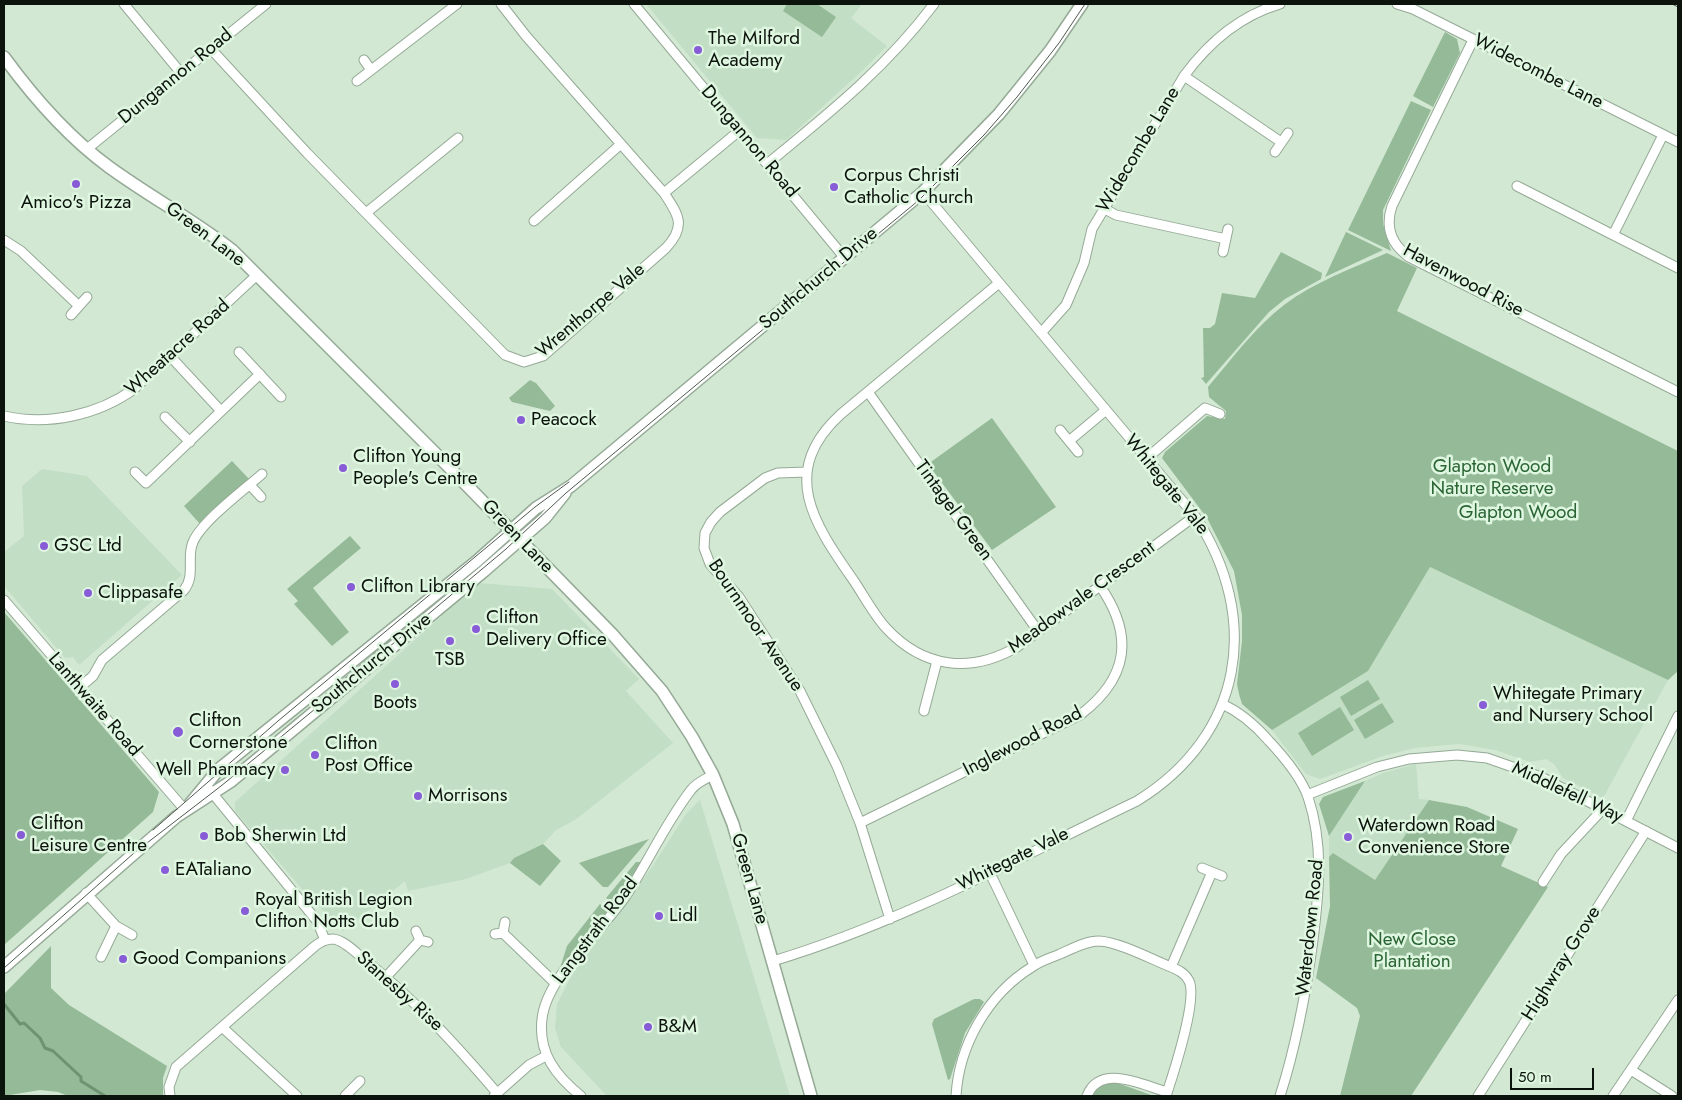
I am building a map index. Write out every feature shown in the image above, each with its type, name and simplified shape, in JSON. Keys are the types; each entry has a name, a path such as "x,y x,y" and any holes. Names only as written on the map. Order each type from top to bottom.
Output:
{"street":[{"path":"124,4 181,73"},
{"name":"Dungannon Road","path":"87,149 266,4"},
{"path":"357,81 458,4"},
{"name":"Wrenthorpe Vale","path":"211,49 250,94 505,355 524,362 543,356 673,240 679,224 678,217 664,193 526,36 501,4"},
{"name":"Dungannon Road","path":"634,4 844,258"},
{"path":"767,164 831,113 870,77 934,4"},
{"name":"Southchurch Drive","path":"209,790 219,769 477,561 536,508 571,486 923,192 999,114 1045,57 1082,4"},
{"name":"Widecombe Lane","path":"1041,333 1055,320 1074,290 1092,229 1184,76 1201,54 1225,31 1253,14 1280,4"},
{"name":"Widecombe Lane","path":"1397,4 1414,6 1473,40 1678,142"},
{"name":"Havenwood Rise","path":"1473,40 1392,206 1388,225 1395,244 1409,256 1678,392"},
{"name":"Green Lane","path":"4,57 45,109 87,149 136,186 206,230 232,250 613,635 662,692 692,737 712,775 733,824 811,1096"},
{"path":"364,60 372,70"},
{"path":"1184,76 1281,142"},
{"path":"664,193 739,131"},
{"path":"1274,152 1288,133"},
{"path":"1613,235 1663,135"},
{"path":"366,213 458,138"},
{"path":"534,221 621,144"},
{"path":"1517,186 1678,268"},
{"name":"Whitegate Vale","path":"773,961 819,948 890,919 1137,801 1153,791 1168,780 1198,749 1222,704 1233,660 1235,640 1232,603 1220,559 1195,516 923,192"},
{"path":"1104,208 1116,215 1226,239"},
{"path":"1223,252 1228,229"},
{"path":"4,240 21,251 79,306"},
{"name":"Wheatacre Road","path":"4,416 25,419 54,418 97,409 122,398 257,275"},
{"name":"Meadowvale Crescent","path":"999,283 826,428 815,449 807,472 808,497 813,517 824,537 885,627 903,644 919,654 937,661 960,664 982,661 1002,655 1038,631 1195,516"},
{"path":"71,314 87,297"},
{"path":"239,352 281,396"},
{"path":"170,356 222,411"},
{"path":"135,472 146,483 260,374"},
{"name":"Tintagel Green","path":"868,392 1038,631"},
{"path":"1146,458 1205,408 1220,414"},
{"path":"1069,441 1106,410"},
{"path":"165,417 190,442"},
{"path":"1060,430 1078,452"},
{"name":"Bournmoor Avenue","path":"807,472 778,473 765,478 720,512 711,522 705,533 704,548 710,564 739,598 800,691 837,766 860,823 890,919"},
{"path":"79,688 93,676 102,660 184,590 191,578 190,553 197,534 262,474"},
{"path":"250,485 261,497"},
{"name":"Southchurch Drive","path":"4,967 86,893 209,790 520,540 553,510 571,486"},
{"name":"Inglewood Road","path":"860,823 878,816 1080,715 1092,706 1114,680 1122,649 1120,627 1113,605 1100,586"},
{"name":"Lanthwaite Road","path":"4,600 185,810"},
{"path":"924,711 937,661"},
{"name":"Waterdown Road","path":"1222,704 1239,713 1280,752 1307,795 1320,854 1318,892 1303,1006 1280,1096"},
{"path":"1626,821 1677,722"},
{"name":"Middlefell Way","path":"1307,795 1396,762 1433,756 1457,755 1487,758 1541,777 1678,848"},
{"name":"Langstrath Road","path":"581,1096 555,1072 546,1056 541,1030 542,1016 547,998 555,983 628,893 691,790 712,775"},
{"path":"170,1096 169,1087 176,1066 315,946 325,940 316,922 209,790"},
{"path":"1543,882 1561,854 1603,809"},
{"name":"Highwray Grove","path":"1478,1096 1646,831"},
{"path":"1202,868 1222,876"},
{"path":"989,871 1034,966"},
{"path":"1171,967 1212,872"},
{"path":"86,893 116,926 132,934"},
{"path":"505,922 499,933 555,983"},
{"path":"100,957 116,926"},
{"path":"386,977 422,938"},
{"name":"Stanesby Rise","path":"325,940 339,941 386,977 432,1020 495,1095"},
{"path":"956,1096 962,1059 978,1023 1011,984 1034,966 1079,946 1101,941 1182,972 1188,980 1192,999 1166,1094 1107,1077 1096,1082 1087,1096"},
{"path":"1613,1096 1678,1000"},
{"path":"222,1027 297,1096"},
{"path":"495,1095 529,1066 546,1056"},
{"path":"1631,1070 1672,1096"},
{"path":"345,1096 360,1081"}],"shaded area":[{"path":"646,4 862,4 851,18 887,46 786,140 757,138"},
{"path":"42,469 87,476 182,575 79,665 73,657 65,658 4,586 4,552 24,536 22,486"},
{"name":"Whitegate Primary and Nursery School","path":"1430,567 1668,680 1603,798 1563,778 1554,764 1546,759 1530,762 1495,750 1459,744 1415,748 1383,756 1320,779 1306,774 1272,730 1368,671"},
{"path":"478,583 552,589 639,679 626,691 673,743 575,820 556,830 543,844 514,858 510,863 466,879 408,891 405,881 343,931 301,888 235,811 235,802"},
{"path":"1416,764 1419,799 1429,800 1375,881 1333,853 1329,857 1329,836 1365,781 1383,773"},
{"path":"700,800 790,1096 607,1096 561,1047 555,1028 557,1004 574,971 652,867 686,814"}],"green space":[{"path":"787,4 817,4 836,17 822,37 783,11"},
{"path":"1445,32 1457,39 1460,53 1433,107 1413,96"},
{"path":"1411,101 1431,110 1383,210 1383,224 1391,251 1348,230"},
{"path":"1346,232 1383,250 1325,277"},
{"path":"1281,252 1322,273 1321,279 1285,299 1269,312 1206,384 1201,378 1204,377 1203,328 1210,328 1215,324 1222,293 1255,298"},
{"name":"Glapton Wood Nature Reserve","path":"1387,253 1417,268 1397,311 1678,451 1678,671 1668,680 1430,567 1368,671 1272,730 1242,704 1237,684 1242,641 1242,615 1234,571 1207,518 1162,458 1165,452 1207,416 1225,419 1226,411 1209,397 1208,387 1263,323 1284,305 1308,289"},
{"path":"530,380 536,383 555,406 550,411 512,402 509,398"},
{"path":"992,418 1056,507 992,550 928,464"},
{"path":"232,461 249,479 200,524 184,506"},
{"path":"350,536 361,548 313,588 349,632 332,646 294,604 298,601 287,589"},
{"path":"4,612 159,792 153,812 4,945"},
{"path":"1368,680 1380,699 1351,716 1340,697"},
{"path":"1382,703 1394,722 1365,739 1354,720"},
{"path":"1340,707 1354,730 1312,756 1298,733"},
{"path":"1365,781 1329,836 1319,804 1323,797"},
{"name":"New Close Plantation","path":"1429,800 1467,807 1518,829 1501,866 1548,887 1411,1096 1340,1096 1360,1016 1357,1008 1316,978 1330,906 1329,857 1333,853 1375,880"},
{"path":"649,839 608,887 603,887 579,863"},
{"path":"543,844 561,861 540,886 510,863 514,858"},
{"path":"636,862 641,862 614,904 606,898"},
{"path":"600,904 609,911 560,968 567,946"},
{"path":"51,946 51,988 69,1005 167,1066 163,1078 163,1096 68,1096 58,1092 40,1090 4,1096 4,994"},
{"path":"974,999 980,999 984,1002 965,1033 950,1079 948,1080 932,1024 934,1019"},
{"path":"1109,1080 1154,1096 1091,1096 1094,1085"}],"waterway":[{"path":"4,1004 20,1024 24,1023 40,1038 45,1048 53,1051 81,1077 81,1081 105,1096"}],"tram line":[{"path":"4,968 134,853 221,786 315,709 506,549 566,493 919,200 984,135 1017,97 1059,43 1085,4"},
{"path":"1672,4 1678,7"},
{"path":"153,830 278,721 535,507 569,482"}],"place":[{"name":"The Milford Academy","path":"698,50"},
{"name":"Amico's Pizza","path":"76,184"},
{"name":"Corpus Christi Catholic Church","path":"834,187"},
{"name":"Peacock","path":"521,420"},
{"name":"Clifton Young People's Centre","path":"343,468"},
{"name":"GSC Ltd","path":"44,546"},
{"name":"Clifton Library","path":"351,587"},
{"name":"Clippasafe","path":"88,593"},
{"name":"Clifton Delivery Office","path":"476,629"},
{"name":"TSB","path":"450,641"},
{"name":"Boots","path":"395,684"},
{"name":"Whitegate Primary and Nursery School","path":"1483,705"},
{"name":"Clifton Cornerstone","path":"178,732"},
{"name":"Clifton Post Office","path":"315,755"},
{"name":"Well Pharmacy","path":"285,770"},
{"name":"Morrisons","path":"418,796"},
{"name":"Clifton Leisure Centre","path":"21,835"},
{"name":"Bob Sherwin Ltd","path":"204,836"},
{"name":"Waterdown Road Convenience Store","path":"1348,837"},
{"name":"EATaliano","path":"165,870"},
{"name":"Royal British Legion Clifton Notts Club","path":"245,911"},
{"name":"Lidl","path":"659,916"},
{"name":"Good Companions","path":"123,959"},
{"name":"B&M","path":"648,1027"}],"park label":[{"name":"Glapton Wood","path":"1518,513"}]}
